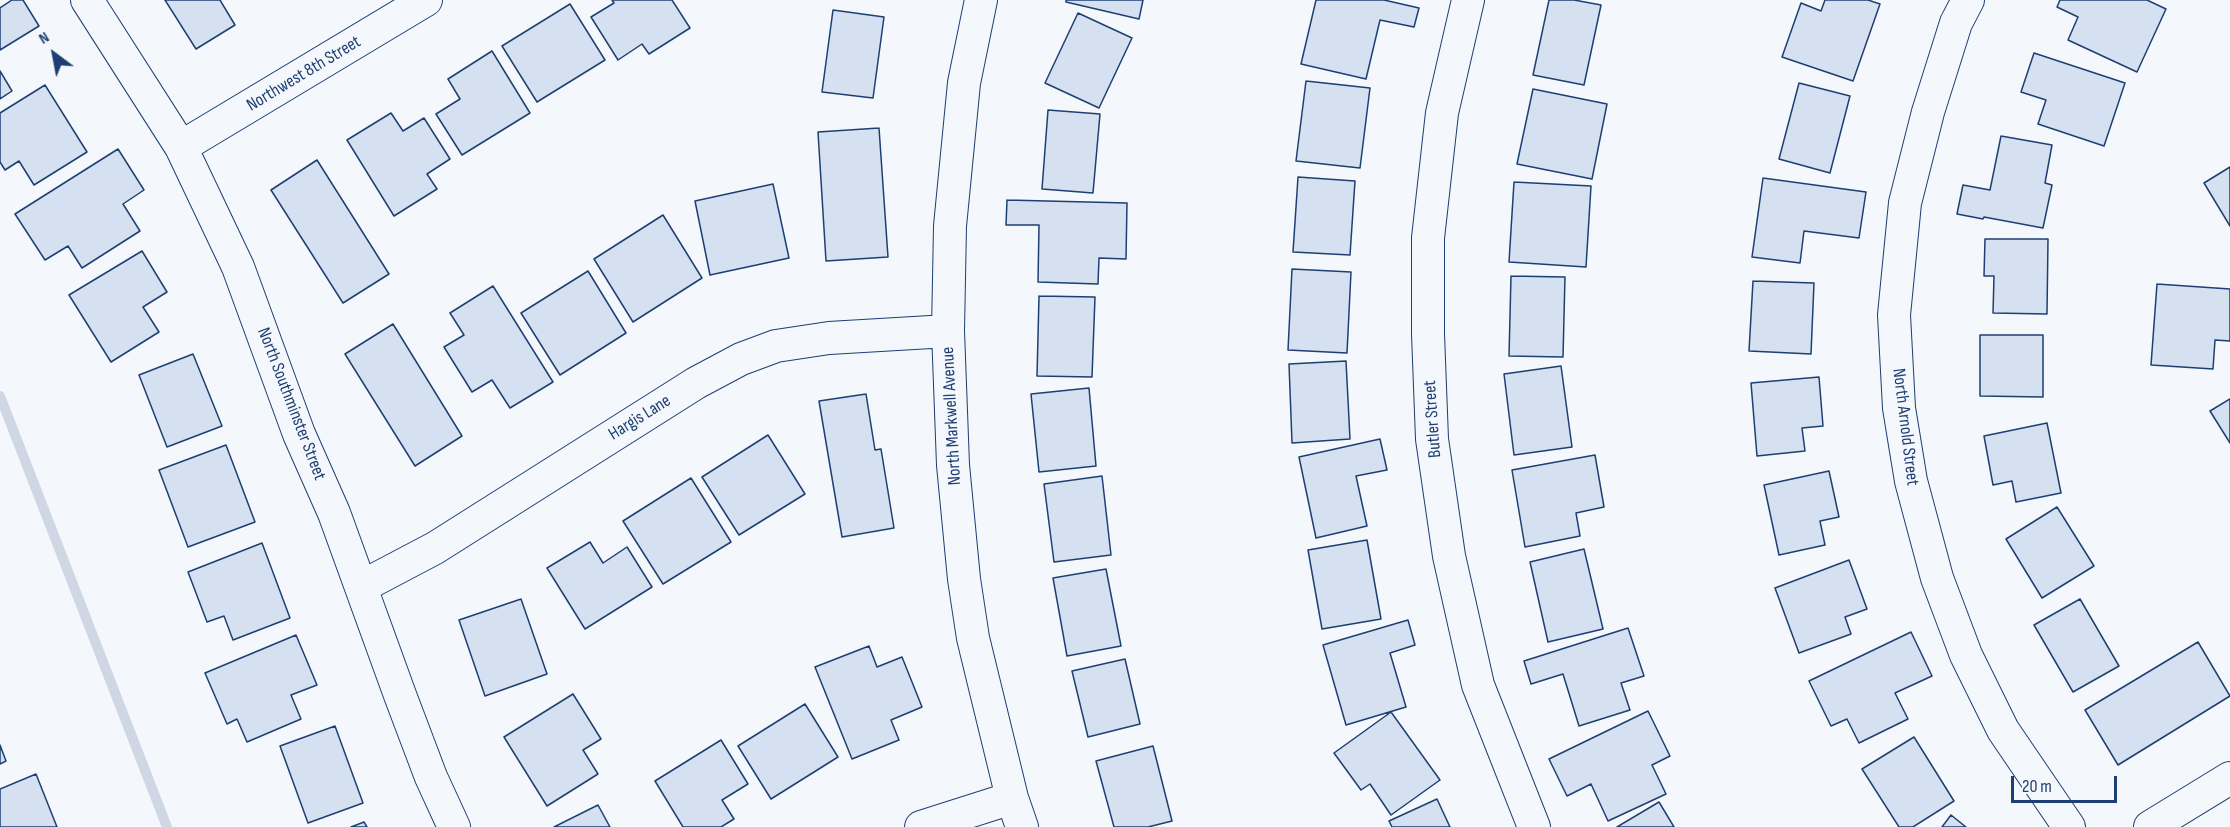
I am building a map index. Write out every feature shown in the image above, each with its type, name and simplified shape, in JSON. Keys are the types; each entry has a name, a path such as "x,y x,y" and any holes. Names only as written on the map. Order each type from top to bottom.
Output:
{"street":[{"name":"North Southminster Street","path":"87,0 182,147 238,267 299,434 334,513 431,777 454,827"},
{"name":"Northwest 8th Street","path":"182,147 426,0"},
{"name":"North Markwell Avenue","path":"981,0 964,83 950,226 948,331 953,465 964,579 974,638 1017,813"},
{"name":"Butler Street","path":"1468,0 1442,113 1428,238 1428,334 1432,439 1449,556 1479,685 1534,827"},
{"name":"North Arnold Street","path":"1968,0 1956,23 1928,112 1905,203 1894,315 1899,408 1911,481 1934,567 1966,655 2003,730 2069,827"},
{"name":"Hargis Lane","path":"361,587 435,548 696,383 741,359 776,346 829,338 948,331"},
{"path":"2150,827 2230,778"},
{"path":"921,827 1017,813"}],"building":[{"path":"12,0 23,0 39,26 0,50 0,8"},
{"path":"165,0 220,0 235,25 196,49"},
{"path":"612,0 672,0 690,28 649,54 642,44 618,60 591,17 614,3"},
{"path":"1066,0 1143,0 1139,19 1066,2"},
{"path":"1316,0 1384,0 1419,8 1414,27 1380,20 1366,79 1301,64"},
{"path":"1549,0 1574,0 1601,5 1584,85 1533,75"},
{"path":"1825,0 1868,0 1880,4 1853,81 1782,57 1801,3 1821,11"},
{"path":"2060,0 2147,0 2166,9 2137,72 2068,40 2078,17 2057,7"},
{"path":"570,4 605,60 537,102 502,46"},
{"path":"833,10 884,17 873,98 822,92"},
{"path":"1078,13 1132,38 1099,108 1045,83"},
{"path":"492,51 530,113 462,155 436,114 460,99 448,79"},
{"path":"2034,53 2125,83 2104,146 2038,124 2046,100 2021,92"},
{"path":"0,71 12,91 0,99"},
{"path":"1306,81 1370,88 1360,168 1296,161"},
{"path":"1799,83 1850,96 1830,173 1779,159"},
{"path":"45,85 87,152 34,185 19,161 5,170 0,162 0,113"},
{"path":"1533,89 1607,104 1592,179 1517,164"},
{"path":"1048,110 1100,114 1093,193 1042,189"},
{"path":"391,113 403,131 424,118 450,159 427,174 437,189 394,216 347,140"},
{"path":"879,128 888,257 826,261 818,132"},
{"path":"2001,136 2052,145 2045,183 2052,185 2043,228 1957,214 1963,185 1990,190"},
{"path":"118,149 144,190 123,204 140,231 82,268 68,246 45,260 15,214"},
{"path":"317,160 389,274 343,303 271,190"},
{"path":"2230,167 2230,226 2204,183"},
{"path":"1298,177 1355,181 1350,255 1293,252"},
{"path":"1763,178 1866,192 1859,238 1804,231 1800,263 1752,257"},
{"path":"1514,182 1591,186 1586,267 1509,262"},
{"path":"773,184 789,258 710,275 695,201"},
{"path":"1007,200 1127,203 1126,259 1099,258 1098,284 1038,282 1039,225 1006,225"},
{"path":"663,215 702,278 633,322 594,259"},
{"path":"1985,239 2048,239 2047,314 1993,313 1994,276 1984,276"},
{"path":"142,251 167,292 143,307 159,332 111,362 69,295"},
{"path":"1292,269 1351,272 1347,353 1288,350"},
{"path":"588,271 626,333 560,375 521,313"},
{"path":"1511,276 1565,277 1563,357 1509,356"},
{"path":"1753,281 1814,283 1811,354 1749,351"},
{"path":"2157,284 2230,289 2230,341 2215,340 2213,369 2151,365"},
{"path":"493,286 553,382 510,408 492,380 472,392 444,347 464,335 450,313"},
{"path":"1039,296 1095,297 1092,377 1037,376"},
{"path":"393,324 462,436 415,466 345,354"},
{"path":"1980,335 2043,335 2043,397 1980,396"},
{"path":"193,354 222,426 167,447 139,375"},
{"path":"1346,361 1350,439 1292,443 1289,364"},
{"path":"1561,366 1572,447 1514,455 1504,374"},
{"path":"1819,377 1823,426 1802,428 1805,451 1757,456 1751,383"},
{"path":"1089,388 1096,466 1039,472 1031,394"},
{"path":"866,394 875,450 881,449 894,528 842,537 819,401"},
{"path":"2230,399 2230,443 2210,411"},
{"path":"2047,423 2061,493 2016,502 2012,481 1993,485 1984,436"},
{"path":"768,435 805,494 739,535 702,477"},
{"path":"1380,439 1387,470 1356,476 1367,526 1316,538 1299,457"},
{"path":"226,445 255,522 188,547 159,470"},
{"path":"1595,455 1604,507 1576,513 1580,536 1525,547 1512,470"},
{"path":"1829,471 1839,517 1820,521 1825,545 1779,555 1764,485"},
{"path":"1102,476 1111,555 1054,562 1044,484"},
{"path":"691,478 731,542 663,584 623,521"},
{"path":"2057,507 2094,566 2042,598 2006,539"},
{"path":"1367,540 1381,619 1322,629 1308,550"},
{"path":"590,542 603,563 627,547 652,587 585,629 547,568"},
{"path":"262,543 290,618 233,640 224,616 207,622 188,572"},
{"path":"1584,549 1603,629 1548,642 1530,562"},
{"path":"1849,560 1867,609 1845,617 1851,634 1799,653 1775,588"},
{"path":"1106,569 1121,646 1067,656 1053,578"},
{"path":"521,599 547,674 485,696 459,620"},
{"path":"2080,599 2119,666 2073,692 2034,625"},
{"path":"1408,620 1415,645 1390,653 1406,707 1346,725 1323,645"},
{"path":"1628,628 1644,676 1621,683 1630,710 1579,726 1563,674 1531,684 1524,661"},
{"path":"1911,632 1932,676 1895,693 1908,719 1859,743 1847,719 1831,726 1809,681"},
{"path":"296,635 317,685 291,695 301,719 247,742 237,719 227,724 205,673"},
{"path":"2198,642 2230,696 2118,765 2085,710"},
{"path":"869,646 877,667 902,657 922,707 891,720 899,740 852,759 815,667"},
{"path":"1125,659 1140,724 1088,737 1072,671"},
{"path":"573,694 601,739 583,750 598,774 547,806 504,737"},
{"path":"805,704 838,757 771,799 738,746"},
{"path":"1648,711 1670,756 1652,765 1666,794 1608,821 1591,784 1567,796 1549,759"},
{"path":"1391,712 1440,780 1391,815 1370,784 1361,790 1334,753"},
{"path":"335,726 363,803 308,823 280,746"},
{"path":"1914,737 1954,801 1913,827 1899,827 1862,769"},
{"path":"721,740 748,784 722,800 734,819 721,827 683,827 655,781"},
{"path":"0,745 6,761 0,764"},
{"path":"1153,746 1172,821 1148,827 1114,827 1096,761"},
{"path":"36,774 57,827 0,827 0,789"},
{"path":"1437,799 1450,827 1392,827 1389,821"},
{"path":"1659,802 1674,827 1617,827"},
{"path":"598,805 610,827 554,827"},
{"path":"1951,815 1966,827 1942,827"},
{"path":"364,822 367,827 351,827"}],"waterway":[{"path":"0,396 167,827"}]}
